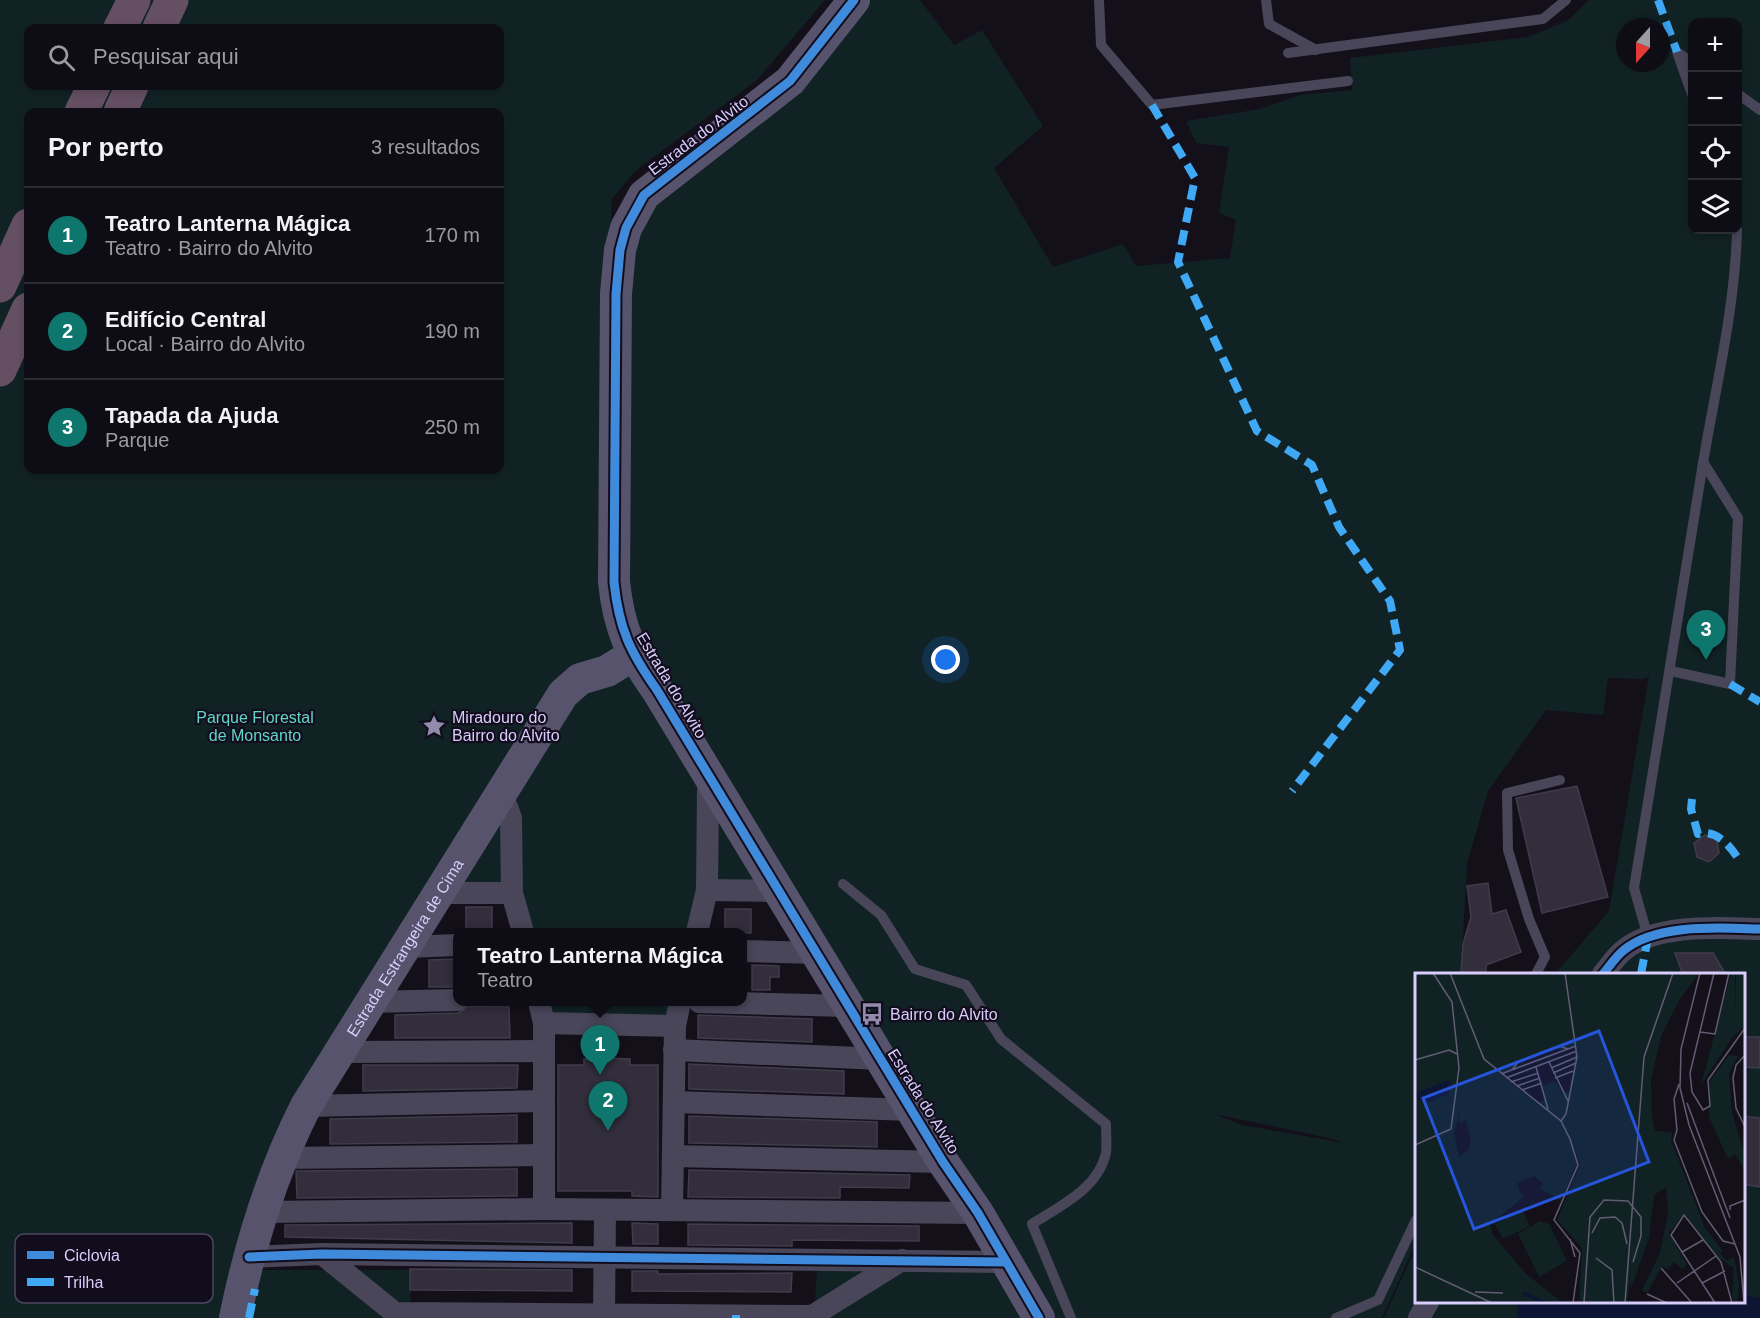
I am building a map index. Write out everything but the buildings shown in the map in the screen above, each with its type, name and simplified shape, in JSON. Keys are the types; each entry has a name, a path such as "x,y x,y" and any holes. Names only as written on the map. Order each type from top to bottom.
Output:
{"highway":[{"path":"122,24 134,0"},
{"path":"161,24 172,0"},
{"path":"83,108 92,90"},
{"path":"122,108 130,90"},
{"path":"0,286 24,234"},
{"path":"0,370 24,318"}],"street":[{"name":"Estrada do Alvito","path":"854,0 790,81 729,131 644,195 626,228 620,250 616,294 614,582 617,610 633,655 943,1162 978,1213 1039,1318"},
{"name":"Estrada Estrangeira de Cima","path":"235,1318 262,1212 281,1158 306,1106 497,798 569,687 580,679 607,671 633,655"},
{"path":"697,928 707,890 708,790 713,783"},
{"path":"497,798 507,807 511,818 512,893 522,928"},
{"path":"707,890 777,891"},
{"path":"439,892 512,893"},
{"path":"1605,973 1624,949 1648,937 1699,928 1760,929"},
{"path":"406,947 453,945"},
{"path":"747,951 815,954"},
{"path":"370,1002 453,1000"},
{"path":"747,1003 847,1006"},
{"path":"672,1210 674,1050 675,1026 679,1006"},
{"path":"544,1209 542,1012 675,1026"},
{"path":"674,1050 881,1059"},
{"path":"339,1052 544,1051"},
{"path":"306,1106 544,1101"},
{"path":"674,1102 912,1110"},
{"path":"281,1158 544,1155"},
{"path":"673,1156 943,1162"},
{"path":"262,1212 544,1209 978,1213"},
{"path":"604,1313 605,1210"},
{"path":"322,1254 395,1313 812,1316 902,1260"},
{"path":"249,1257 322,1254 1005,1262"},
{"path":"1419,1318 1427,1303"}],"lane":[{"path":"1099,0 1101,45 1152,105 1348,81"},
{"path":"1266,0 1269,24 1317,50"},
{"path":"1288,53 1543,19 1566,0"},
{"path":"1688,60 1677,52 1688,83"},
{"path":"1742,97 1760,110"},
{"path":"1648,937 1634,888 1671,671 1703,462 1728,325 1736,270 1737,234"},
{"path":"1671,671 1730,684 1738,519 1703,462"},
{"path":"1537,973 1545,957 1529,919 1508,850 1507,793 1560,780"},
{"path":"843,884 881,915 915,969 966,985 1001,1039 1106,1124 1106,1153 1096,1176 1077,1196 1032,1224 1071,1318"},
{"path":"1336,1318 1378,1300 1415,1222"}],"green space":[{"name":"Parque Florestal de Monsanto","path":"0,0 825,0 756,81 635,171 612,199 606,335 633,233 664,190 802,87 871,0 920,0 954,45 982,30 1043,126 994,168 1053,267 1123,244 1136,266 1230,258 1236,220 1219,213 1229,147 1196,143 1186,121 1260,109 1300,95 1352,90 1350,58 1528,37 1567,21 1589,0 1760,0 1760,1318 1384,1318 1415,1249 1415,1303 1745,1303 1745,973 1556,973 1609,911 1649,676 1644,679 1608,678 1603,715 1546,710 1488,791 1467,864 1461,973 1415,973 1415,1245 1382,1318 814,1318 817,1270 1014,1271 785,890 716,889 706,928 525,928 517,888 453,887 287,1151 243,1270 411,1270 410,1318 0,1318","holes":["1214,1114 1329,1138 1344,1143 1242,1125"]},
{"path":"542,1006 687,1006 682,1026 545,1026"}],"water":[{"path":"1745,1295 1760,1298 1760,1318 1518,1318 1517,1305 1514,1303 1745,1303"}],"marked path":[{"path":"1658,0 1677,52"},
{"path":"1152,105 1195,178 1178,262 1257,431 1312,465 1339,527 1390,601 1400,650 1292,791"},
{"path":"1730,684 1760,702"},
{"path":"1692,799 1691,809 1698,834 1717,836 1740,861"},
{"path":"1641,973 1648,937"},
{"path":"249,1318 255,1289"}],"cycle path":[{"path":"854,0 790,81 644,195 626,228 620,250 616,294 614,582 616,599 627,639 640,664 943,1162 978,1213 1039,1318"},
{"path":"1604,973 1624,950 1654,935 1689,929 1760,929"},
{"path":"249,1257 322,1254 1005,1262"}],"place":[{"name":"Tapada da Ajuda","path":"1706,660"},
{"name":"Miradouro do Bairro do Alvito","path":"434,726"},
{"name":"Bairro do Alvito","path":"872,1014"},
{"name":"Teatro Lanterna Mágica","path":"600,1075"},
{"name":"Edifício Central","path":"608,1131"}]}
